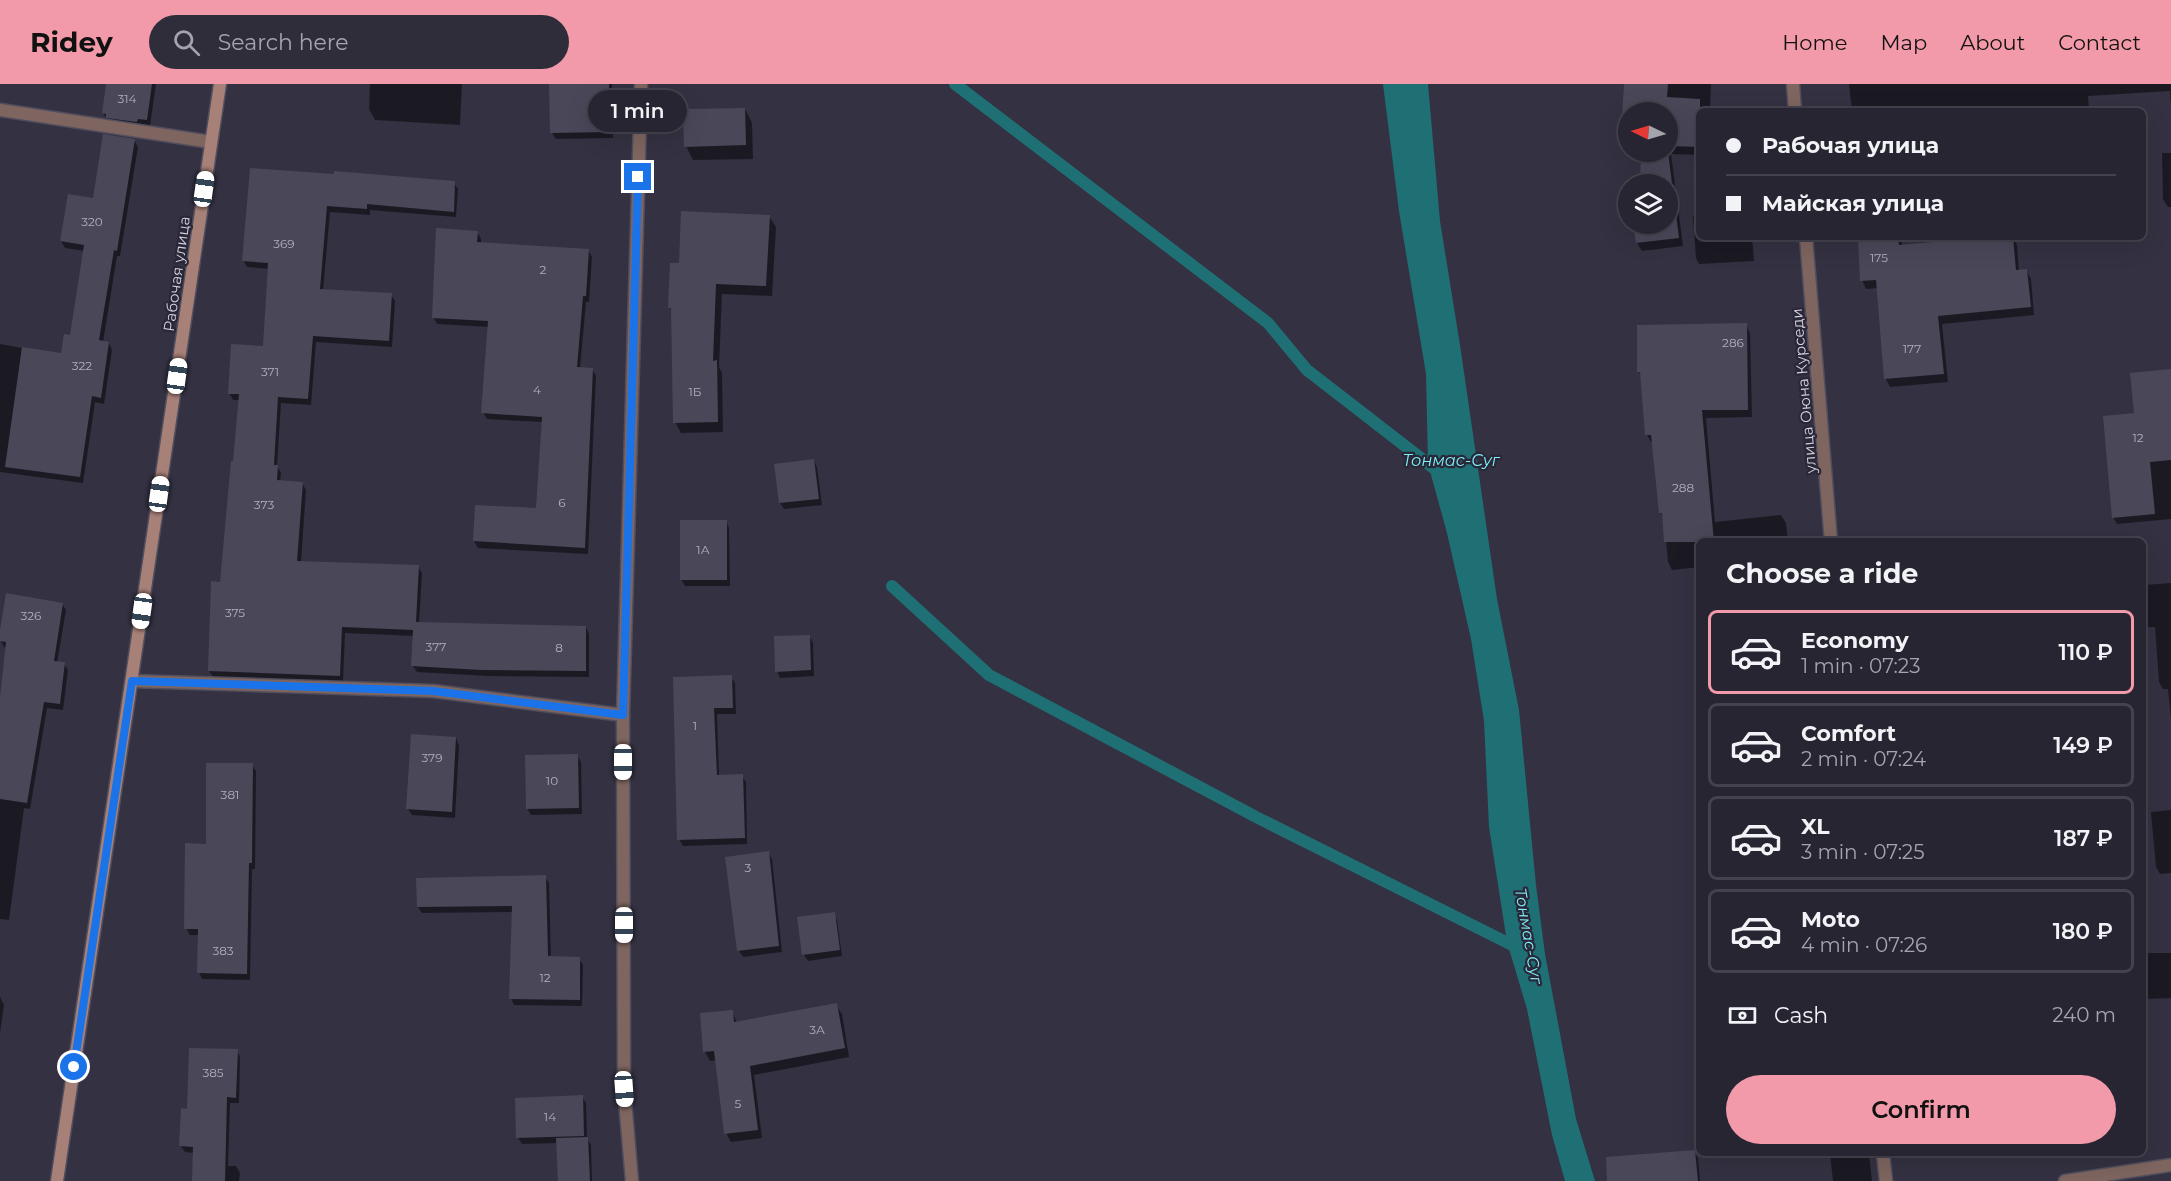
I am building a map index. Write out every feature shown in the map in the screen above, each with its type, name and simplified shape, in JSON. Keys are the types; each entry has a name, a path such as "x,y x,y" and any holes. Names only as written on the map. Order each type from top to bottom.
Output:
{"main road":[{"name":"Рабочая улица","path":"57,1181 220,84"}],"street":[{"path":"632,1181 624,1089 623,715 641,84"},
{"path":"1792,84 1795,108"},
{"path":"0,110 211,142"},
{"name":"улица Оюна Курседи","path":"1806,240 1831,538"},
{"path":"132,681 433,691 623,715"},
{"path":"1883,1156 1886,1181"},
{"path":"2065,1181 2171,1165"}],"water":[{"name":"Тонмас-Суг","path":"1383,84 1428,84 1440,221 1497,599 1519,710 1545,954 1576,1119 1595,1181 1565,1181 1552,1135 1527,1009 1507,942 1489,827 1484,721 1471,639 1447,533 1428,464 1426,374 1399,211"}],"building":[{"path":"106,84 152,84 147,120 138,119 137,122 106,118 106,114 102,113"},
{"path":"549,84 609,84 610,132 550,133"},
{"path":"1624,84 1668,84 1667,97 1700,99 1700,108 1696,108 1696,147 1678,146 1678,102 1623,102"},
{"path":"745,108 746,145 684,147 683,109"},
{"path":"103,134 135,139 117,251 114,250 99,340 109,342 101,398 92,396 80,477 5,467 22,347 61,353 64,334 70,335 84,245 60,241 68,194 93,198"},
{"path":"1641,162 1669,162 1671,174 1640,174"},
{"path":"250,168 334,174 334,171 455,181 454,212 367,204 367,209 327,206 320,289 392,293 389,341 313,336 308,399 278,397 274,465 278,465 277,480 303,482 297,561 419,565 416,622 586,626 586,671 482,670 411,666 413,630 342,627 340,676 208,671 211,581 220,582 239,394 228,394 231,344 263,346 268,263 242,261"},
{"path":"681,211 770,215 766,286 716,284 713,361 717,360 718,422 673,423 671,308 668,308 670,263 679,263"},
{"path":"436,228 478,231 477,242 589,249 577,367 593,368 585,548 473,541 475,505 536,508 542,417 481,413 488,321 432,318"},
{"path":"1678,230 1679,238 1636,243 1635,234 1678,234"},
{"path":"1858,240 1898,240 1899,245 1955,240 2013,240 2016,270 2027,269 2031,307 1938,316 1944,374 1884,379 1876,280 1860,281"},
{"path":"1747,323 1748,410 1702,410 1714,538 1696,538 1696,542 1664,542 1651,435 1645,435 1640,372 1637,372 1637,325"},
{"path":"2171,369 2171,460 2150,462 2155,514 2112,518 2103,416 2134,413 2130,373"},
{"path":"814,459 819,499 779,503 774,464"},
{"path":"680,520 727,520 727,580 680,580"},
{"path":"6,593 63,603 54,661 65,662 60,704 44,702 27,803 0,799 0,697 6,642 0,641 0,630"},
{"path":"810,635 811,670 775,672 774,636"},
{"path":"732,675 733,708 714,708 717,775 743,774 745,838 677,840 673,677"},
{"path":"411,734 456,737 452,812 406,809"},
{"path":"578,754 579,808 526,809 525,755"},
{"path":"206,763 253,763 252,863 249,863 247,974 197,973 198,929 184,929 185,843 206,844"},
{"path":"769,851 779,946 737,951 725,857"},
{"path":"546,875 548,956 580,957 580,1000 509,999 512,906 417,907 416,878"},
{"path":"835,912 840,950 802,955 797,917"},
{"path":"837,1003 845,1048 750,1066 758,1130 724,1134 714,1051 703,1052 700,1013 733,1010 734,1022"},
{"path":"189,1048 238,1049 236,1098 227,1097 225,1181 192,1181 193,1147 179,1146 181,1108 187,1109"},
{"path":"583,1095 584,1136 516,1138 515,1098"},
{"path":"588,1137 590,1181 558,1181 556,1138"},
{"path":"1695,1150 1698,1181 1607,1181 1606,1157"}],"waterway":[{"path":"955,84 1268,323 1307,370 1440,473"},
{"path":"892,586 989,675 1258,818 1522,950"}],"route":[{"path":"74,1067 132,681 433,691 623,715 638,177"}]}
